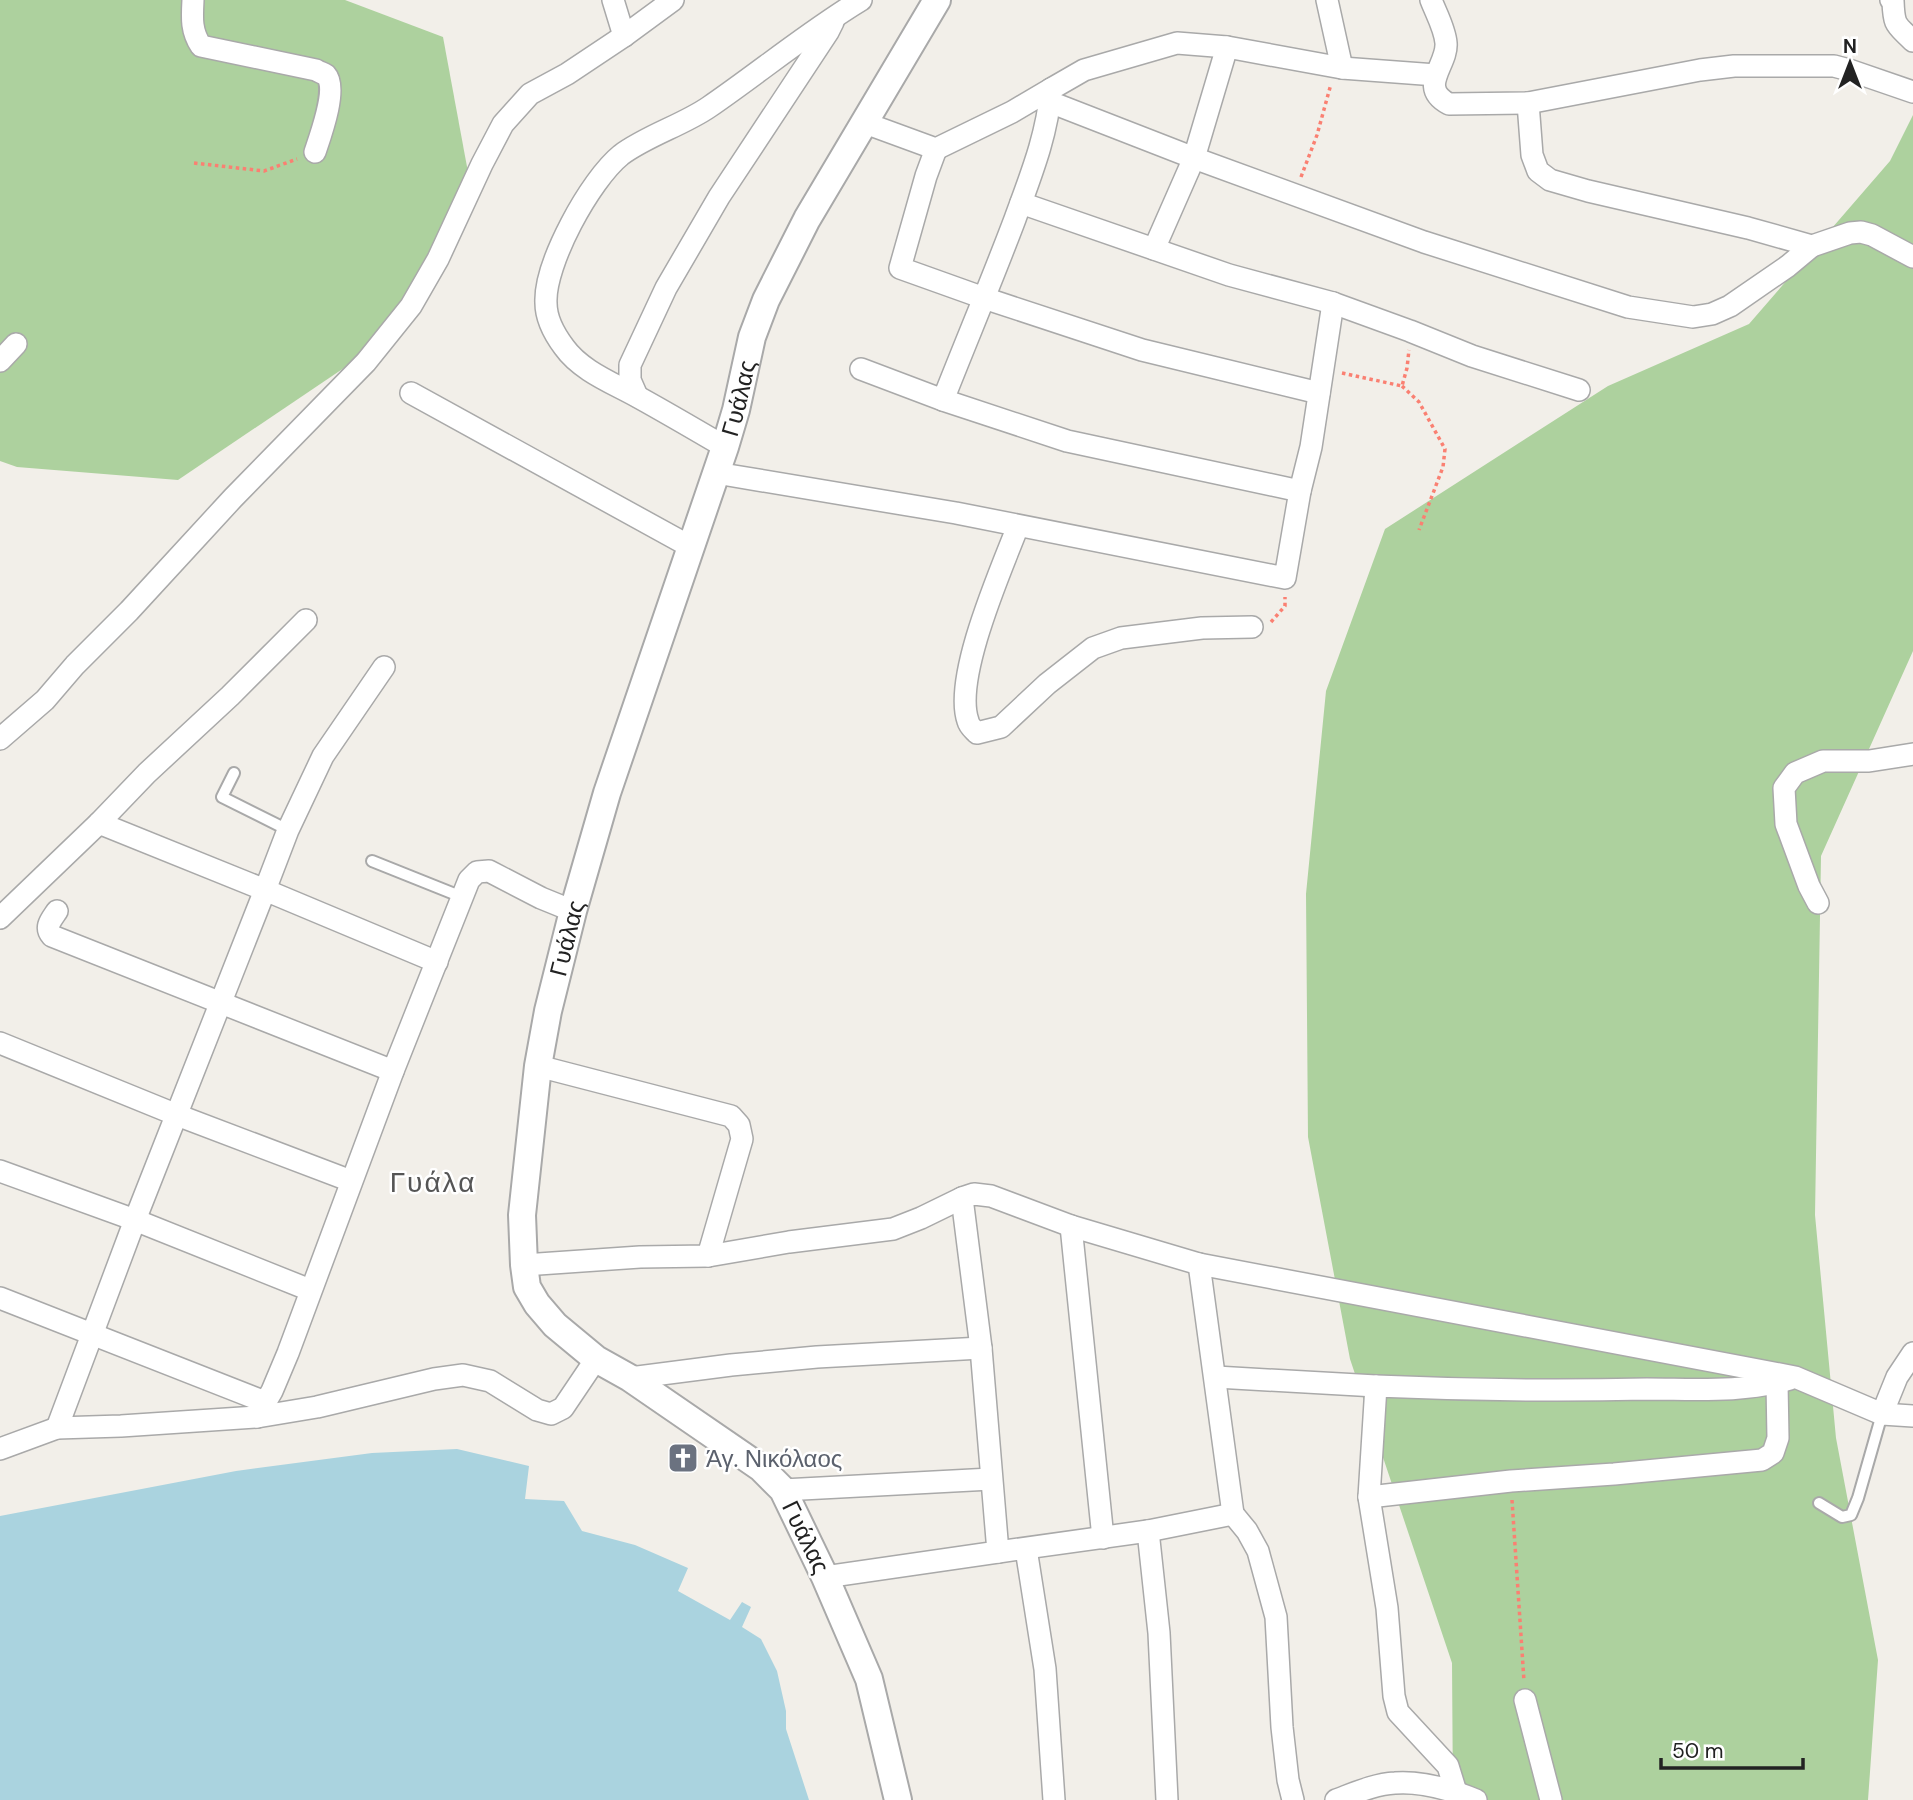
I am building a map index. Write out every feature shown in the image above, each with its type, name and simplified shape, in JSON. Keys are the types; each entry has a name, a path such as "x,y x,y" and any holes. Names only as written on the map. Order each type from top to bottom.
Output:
{"street":[{"path":"193,0 192,22 195,37 201,46 316,70 326,75 330,85 329,101 315,152"},
{"path":"613,0 624,36"},
{"path":"0,738 45,700 233,498 366,362 411,306 438,259 503,124 530,94 567,74 673,0"},
{"path":"725,447 588,369 564,348 547,318 546,293 553,262 587,193 622,154 706,109 835,15 861,0"},
{"name":"Γυάλας","path":"898,1800 869,1679 825,1577 783,1490 761,1468 630,1378 596,1359 555,1325 527,1287 523,1215 538,1066 548,1011 573,911 607,793 725,447 752,337 766,300 807,219 937,0"},
{"path":"1326,0 1338,67"},
{"path":"1431,0 1446,42 1446,50 1436,75 1435,90 1440,99 1449,104 1528,103 1700,69 1734,66 1834,66 1913,92"},
{"path":"1893,0 1895,24 1913,41"},
{"path":"637,396 630,380 630,365 666,288 719,197 828,32 835,15"},
{"path":"1319,393 1142,350 900,268 926,176 936,149 1051,95 1084,70 1177,43 1227,47 1338,67 1436,75"},
{"path":"1154,249 1194,158 1227,47"},
{"path":"1051,95 1194,158 1294,195 1424,242 1628,307 1693,317 1712,314 1730,306 1812,246 1850,233 1872,235 1913,257"},
{"path":"943,400 1041,147 1051,95"},
{"path":"1528,103 1532,155 1538,171 1550,180 1812,246"},
{"path":"865,123 936,149"},
{"path":"1021,203 1229,275 1333,303 1472,356 1580,390"},
{"path":"716,473 957,513 1285,578 1300,491 1311,447 1333,303"},
{"path":"0,361 16,344"},
{"path":"861,369 943,400 1068,441 1300,491"},
{"path":"411,393 691,547"},
{"path":"1018,526 968,667 965,707 968,724 977,733 1001,727 1047,684 1093,648 1121,638 1202,628 1252,627"},
{"path":"0,918 306,620"},
{"path":"57,1428 135,1220 288,830 323,756 384,667"},
{"path":"1818,903 1786,824 1784,789 1795,773 1823,761 1869,761 1913,754"},
{"path":"100,823 437,962"},
{"path":"261,1409 288,1353 393,1070 469,880 477,872 489,871 573,911"},
{"path":"57,911 48,926 52,936 393,1070"},
{"path":"1,1048 351,1181"},
{"path":"538,1066 731,1116 739,1125 742,1139 708,1256"},
{"path":"0,1171 135,1220 310,1290"},
{"path":"524,1265 708,1256 893,1228 974,1194 991,1196 1072,1226 1199,1264 1786,1380 1882,1414 1913,1416"},
{"path":"962,1198 981,1348 998,1552"},
{"path":"1072,1226 1103,1538"},
{"path":"1199,1264 1233,1514 1258,1551 1276,1617 1282,1727 1293,1800"},
{"path":"0,1298 92,1334 261,1409"},
{"path":"630,1378 817,1357 981,1348"},
{"path":"1882,1414 1897,1377 1913,1353"},
{"path":"0,1449 57,1428 121,1426 261,1409 317,1407 434,1379 463,1375 490,1381 537,1410 551,1414 563,1408 596,1359"},
{"path":"1216,1377 1376,1386 1550,1391 1727,1389 1786,1380"},
{"path":"1369,1497 1511,1481 1762,1460 1773,1453 1778,1438 1786,1380"},
{"path":"1376,1386 1369,1497 1387,1608 1394,1696 1398,1712 1448,1766 1466,1796"},
{"path":"783,1490 991,1479"},
{"path":"825,1577 1103,1538 1233,1514"},
{"path":"1148,1531 1160,1633 1167,1800"},
{"path":"1026,1549 1045,1669 1054,1800"},
{"path":"1525,1700 1551,1800"},
{"path":"1336,1800 1371,1787 1395,1783 1416,1784 1466,1796"}],"lane":[{"path":"234,773 222,797 288,830"},
{"path":"372,861 462,897"},
{"path":"1819,1503 1842,1517 1851,1515 1882,1414"}],"path":[{"path":"1294,195 1317,135 1338,67"},
{"path":"194,163 264,171 315,152"},
{"path":"1402,386 1407,368 1410,331"},
{"path":"1323,369 1402,386 1419,402 1445,449 1443,467 1419,530"},
{"path":"1252,627 1273,621 1285,606 1285,578"},
{"path":"1511,1481 1525,1700"}],"green space":[{"path":"0,0 345,0 443,37 470,183 378,345 178,480 17,467 0,461"},
{"path":"1913,115 1913,651 1821,856 1815,1215 1836,1438 1878,1660 1868,1800 1453,1800 1452,1663 1350,1359 1308,1137 1306,894 1326,691 1385,529 1608,386 1749,324 1890,161"}],"water":[{"path":"457,1449 529,1466 525,1499 564,1501 582,1531 635,1545 688,1568 678,1591 730,1620 742,1602 751,1607 742,1627 761,1639 777,1671 786,1711 786,1729 809,1800 0,1800 0,1516 236,1471 372,1453"}],"place":[{"name":"Άγ. Νικόλαος","path":"683,1458"}],"district":[{"name":"Γυάλα","path":"433,1182"}]}
